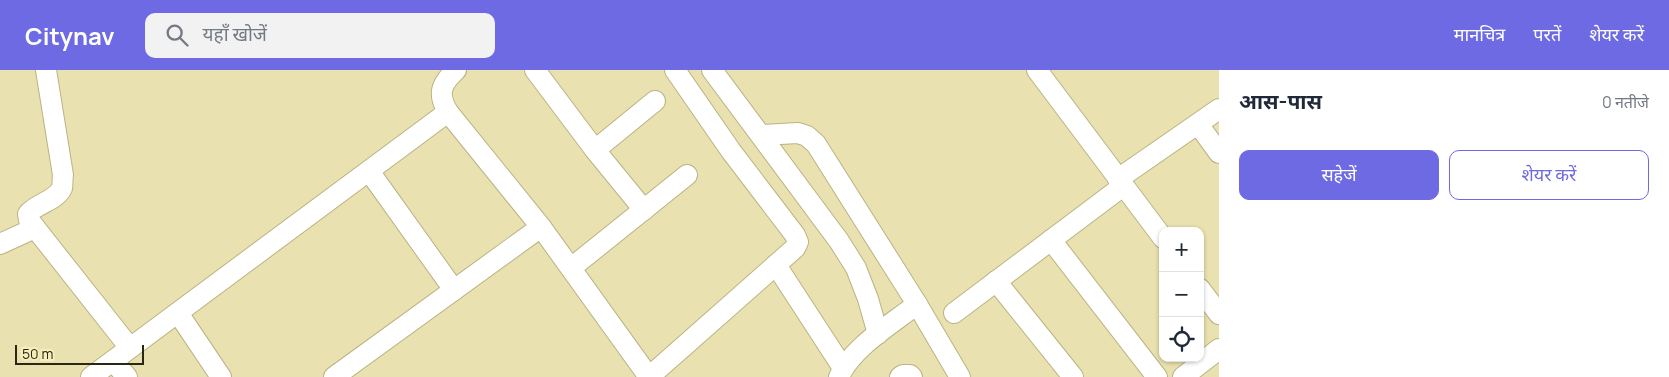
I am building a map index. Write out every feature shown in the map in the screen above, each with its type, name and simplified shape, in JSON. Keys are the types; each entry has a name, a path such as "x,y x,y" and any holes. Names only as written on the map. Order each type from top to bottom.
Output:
{"street":[{"path":"46,70 63,175 62,188 55,196 32,210 28,214 29,220 130,348"},
{"path":"456,70 447,79 442,90 443,103 448,112 541,226 645,375 776,265 795,248 798,242 674,70"},
{"path":"535,70 595,150 644,210"},
{"path":"712,70 839,241 856,268 868,299 878,334"},
{"path":"1037,70 1159,233"},
{"path":"595,150 655,101"},
{"path":"954,313 1051,240 1121,182 1219,109"},
{"path":"91,377 448,112"},
{"path":"1198,124 1219,152"},
{"path":"761,135 798,133 807,136 816,144 917,304 960,377"},
{"path":"369,171 454,290"},
{"path":"571,268 687,175"},
{"path":"334,377 541,226"},
{"path":"0,244 35,228"},
{"path":"1051,240 1157,377"},
{"path":"776,265 841,372 853,355 917,304"},
{"path":"996,281 1073,377"},
{"path":"1204,294 1219,314"},
{"path":"178,312 221,377"},
{"path":"1183,377 1219,349"},
{"path":"114,361 127,377"},
{"path":"900,377 910,375 912,377"}]}
